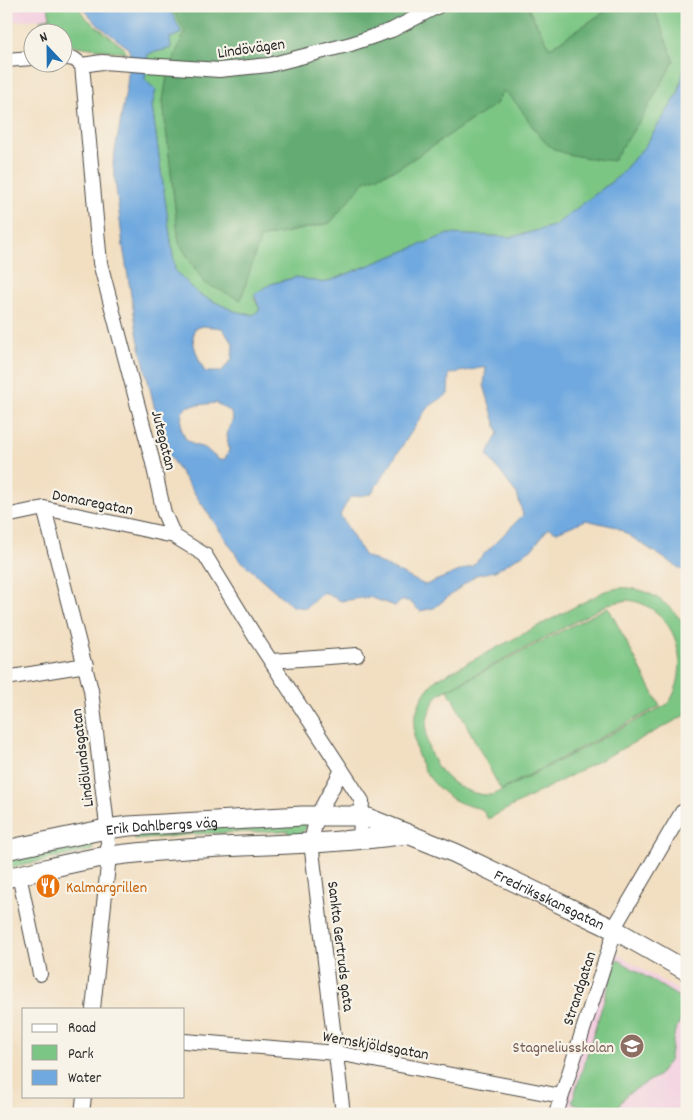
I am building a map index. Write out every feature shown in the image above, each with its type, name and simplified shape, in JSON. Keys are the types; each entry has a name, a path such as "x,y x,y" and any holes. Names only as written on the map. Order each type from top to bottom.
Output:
{"main road":[{"name":"Erik Dahlbergs väg","path":"6,850 106,829 317,816 363,816 408,834"},
{"name":"Erik Dahlbergs väg","path":"13,877 109,856 408,834"},
{"name":"Fredriksskansgatan","path":"408,834 455,854 615,930 687,971"}],"street":[{"name":"Lindövägen","path":"72,59 82,65 102,62 151,67 219,70 269,65 350,44 392,30 438,6"},
{"path":"6,60 22,59"},
{"name":"Jutegatan","path":"82,65 100,263 152,458 164,513 174,536"},
{"name":"Domaregatan","path":"6,516 44,508 174,536"},
{"name":"Lindölundsgatan","path":"44,508 91,690 109,856 94,1008"},
{"path":"174,536 205,555 362,801 363,816 360,839"},
{"path":"272,661 357,655"},
{"path":"6,678 86,665"},
{"path":"311,842 317,816 342,770"},
{"name":"Strandgatan","path":"556,1114 618,921 682,812"},
{"name":"Sankta Gertruds gata","path":"311,842 343,1114"},
{"path":"13,877 40,974"},
{"name":"Wernskjöldsgatan","path":"185,1041 337,1053 561,1096"},
{"path":"82,1114 84,1098"}],"shaded area":[{"path":"6,6 48,6 50,18 6,22"},
{"name":"Stagneliusskolan","path":"609,949 687,996 687,1114 556,1114"}],"green space":[{"path":"48,6 77,6 86,18 124,48 126,53 72,45 72,22 42,22 40,20 50,18"},
{"path":"168,6 171,6 185,32 168,71 163,101 179,243 260,238 330,223 365,181 399,168 496,104 503,90 515,99 547,144 654,8 633,6 683,6 687,27 687,57 678,94 645,146 619,176 554,226 512,237 448,234 324,283 297,277 284,280 271,284 254,298 260,310 254,315 234,311 198,294 175,270 152,106 156,90 145,81 148,54 171,48 170,38 182,33"},
{"path":"171,6 530,6 529,10 550,48 613,6 654,8 674,61 643,116 613,161 578,156 553,148 547,144 516,103 503,91 496,104 399,168 365,181 330,223 260,238 241,300 204,283 179,243 163,101 168,71 185,32"},
{"path":"530,6 613,6 550,48 529,10"},
{"path":"629,588 648,593 665,603 686,626 686,715 488,819 482,809 459,802 447,795 424,770 414,738 414,722 418,707 426,692 437,679 605,591","holes":["628,600 645,605 658,614 669,626 676,641 679,657 679,674 668,704 493,795 474,793 458,786 444,775 434,761 428,745 426,728 430,710 439,694 608,604"]},
{"path":"608,607 660,706 501,790 448,690"},
{"path":"310,818 302,834 286,840 288,831 195,834 135,840 132,830"},
{"path":"92,838 93,850 6,869 6,857"},
{"name":"Stagneliusskolan","path":"617,959 687,1002 687,1008 675,1031 669,1061 658,1076 627,1094 613,1114 595,1114 572,1102"}],"water":[{"path":"81,6 168,6 182,33 170,38 171,48 148,54 145,80 156,90 152,106 175,270 198,294 234,311 253,315 260,310 254,294 271,284 297,277 324,283 448,234 512,237 554,226 619,176 645,146 678,94 687,57 687,573 616,527 586,520 557,532 548,528 533,548 495,571 476,575 434,608 420,611 410,602 403,600 395,606 369,597 341,601 323,592 306,608 292,606 239,559 164,448 138,338 123,246 113,163 127,85 130,52 127,47 97,24","holes":["203,326 222,328 233,343 232,359 221,372 205,372 198,356 193,333 195,328","486,367 484,385 498,433 487,455 517,494 523,515 472,566 425,585 364,555 340,515 350,497 371,494 427,408 448,394 449,374","216,403 230,411 233,419 227,434 229,450 225,459 219,460 205,448 194,445 185,438 181,428 182,411 188,406"]}],"place":[{"name":"Kalmargrillen","path":"48,886"},
{"name":"Stagneliusskolan","path":"632,1046"}]}
